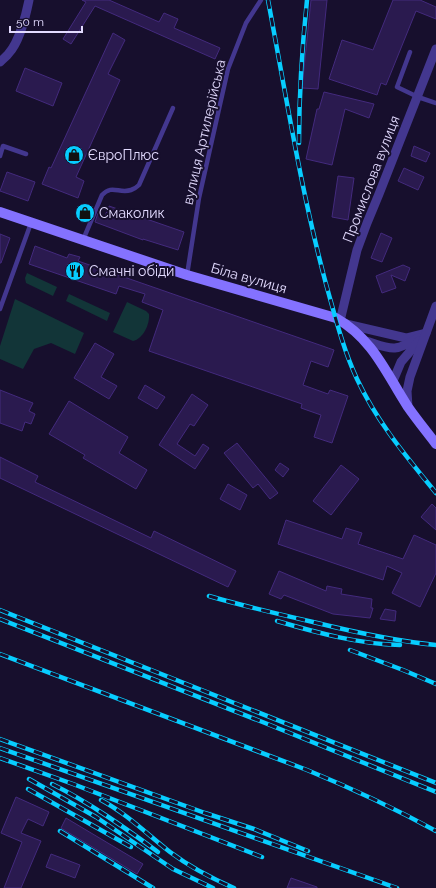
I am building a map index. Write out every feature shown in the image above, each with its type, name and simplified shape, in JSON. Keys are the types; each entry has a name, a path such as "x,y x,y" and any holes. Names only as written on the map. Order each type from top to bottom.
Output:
{"street":[{"path":"0,62 10,52 19,34 27,12 29,0"},
{"name":"Промислова вулиця","path":"343,323 357,250 436,49"},
{"name":"Біла вулиця","path":"0,212 186,275 336,318 366,341 393,381 408,407 436,444"},
{"path":"408,407 407,391 410,377 436,306"},
{"path":"343,323 406,338 426,332"},
{"path":"366,341 390,349 404,346 426,332"},
{"path":"393,381 401,362 426,332"}],"lane":[{"name":"вулиця Артилерійська","path":"186,275 199,198 228,69 246,23 261,0"},
{"path":"410,52 397,87 418,97 436,103"},
{"path":"83,240 102,195 106,191 110,189 126,192 139,185 173,108"},
{"path":"0,156 3,146 26,154"},
{"path":"0,309 31,223"}],"green space":[{"path":"27,273 57,287 53,296 26,283 25,278"},
{"path":"69,294 110,313 107,321 66,301"},
{"path":"15,299 84,333 75,354 51,343 34,349 23,369 0,359 0,346"},
{"path":"127,302 149,314 148,322 143,334 137,340 133,341 113,332"}],"building":[{"path":"82,0 109,0 159,22 164,13 178,19 174,28 220,48 215,59 95,6 71,44 63,39 86,2"},
{"path":"311,0 327,0 318,89 302,88"},
{"path":"393,0 420,0 436,7 436,19 416,11 386,85 381,83 377,95 329,79 342,40 373,50"},
{"path":"113,33 125,40 108,74 120,80 76,177 84,181 78,198 42,184 49,167 51,168"},
{"path":"25,68 62,83 53,106 16,91"},
{"path":"324,92 374,104 369,118 345,109 332,165 306,159 317,109 319,109"},
{"path":"414,146 430,153 426,162 411,156"},
{"path":"404,168 424,177 418,190 398,181"},
{"path":"7,172 35,182 28,201 0,191"},
{"path":"338,176 354,178 348,220 332,217"},
{"name":"Смаколик","path":"80,206 91,211 88,220 77,216"},
{"path":"109,206 184,232 178,250 143,240 95,222 98,213 105,216"},
{"path":"381,233 392,238 382,262 371,258"},
{"path":"0,234 10,238 1,263 0,263"},
{"path":"35,246 67,258 69,254 80,257 78,261 334,350 328,367 311,361 303,385 328,394 330,390 348,396 332,443 314,437 321,415 301,408 302,404 149,351 163,310 142,302 145,294 119,286 116,294 29,264"},
{"path":"403,265 410,268 405,281 391,275 396,288 382,293 376,276"},
{"path":"95,343 114,354 101,377 117,386 109,399 74,378"},
{"path":"145,385 165,397 157,409 138,398"},
{"path":"0,390 33,403 29,411 35,414 31,424 25,422 22,431 0,423"},
{"path":"192,394 208,405 194,426 190,424 177,444 195,456 203,444 209,448 195,469 159,445"},
{"path":"69,401 128,437 119,453 147,470 136,489 83,458 85,455 49,434"},
{"path":"237,443 278,493 270,499 258,484 253,488 224,453"},
{"path":"0,457 38,476 35,482 151,538 154,531 236,571 228,587 0,478"},
{"path":"280,463 289,469 283,477 275,470"},
{"path":"341,465 359,479 331,515 313,501"},
{"path":"228,484 247,495 240,510 220,499"},
{"path":"432,504 436,508 436,530 421,517"},
{"path":"286,520 342,539 346,528 362,533 358,544 403,559 414,535 436,545 436,573 420,607 392,593 402,573 387,566 383,580 278,544"},
{"path":"279,571 326,591 327,586 342,589 341,594 372,599 371,608 373,608 370,618 333,614 284,595 281,599 269,594"},
{"path":"385,609 396,611 395,621 380,619"},
{"path":"16,797 49,812 43,826 28,819 21,833 41,841 21,888 4,888 22,842 1,833"},
{"path":"66,818 143,864 137,874 61,828"},
{"path":"51,854 80,865 75,878 46,867"},
{"path":"291,878 317,887 317,888 287,888"}],"railway":[{"path":"268,0 294,143 309,214 326,284 343,344 357,379 374,410 393,438 436,493"},
{"path":"299,143 301,72 307,0"},
{"path":"209,596 359,633 389,639 436,645"},
{"path":"0,610 436,783"},
{"path":"0,619 436,792"},
{"path":"277,621 323,634 353,640 369,643 400,645"},
{"path":"350,650 436,684"},
{"path":"0,654 307,770 404,814 436,831"},
{"path":"0,739 205,813 254,829 308,851"},
{"path":"0,748 397,888"},
{"path":"0,758 73,784 262,857"},
{"path":"29,779 96,817 173,869 213,888"},
{"path":"52,784 80,799 158,852"},
{"path":"28,789 131,847"},
{"path":"101,800 128,818 185,863 234,888"},
{"path":"60,831 153,888"}],"place":[{"name":"ЄвроПлюс","path":"74,155"},
{"name":"Смаколик","path":"85,213"},
{"name":"Смачні обіди","path":"75,271"}]}
